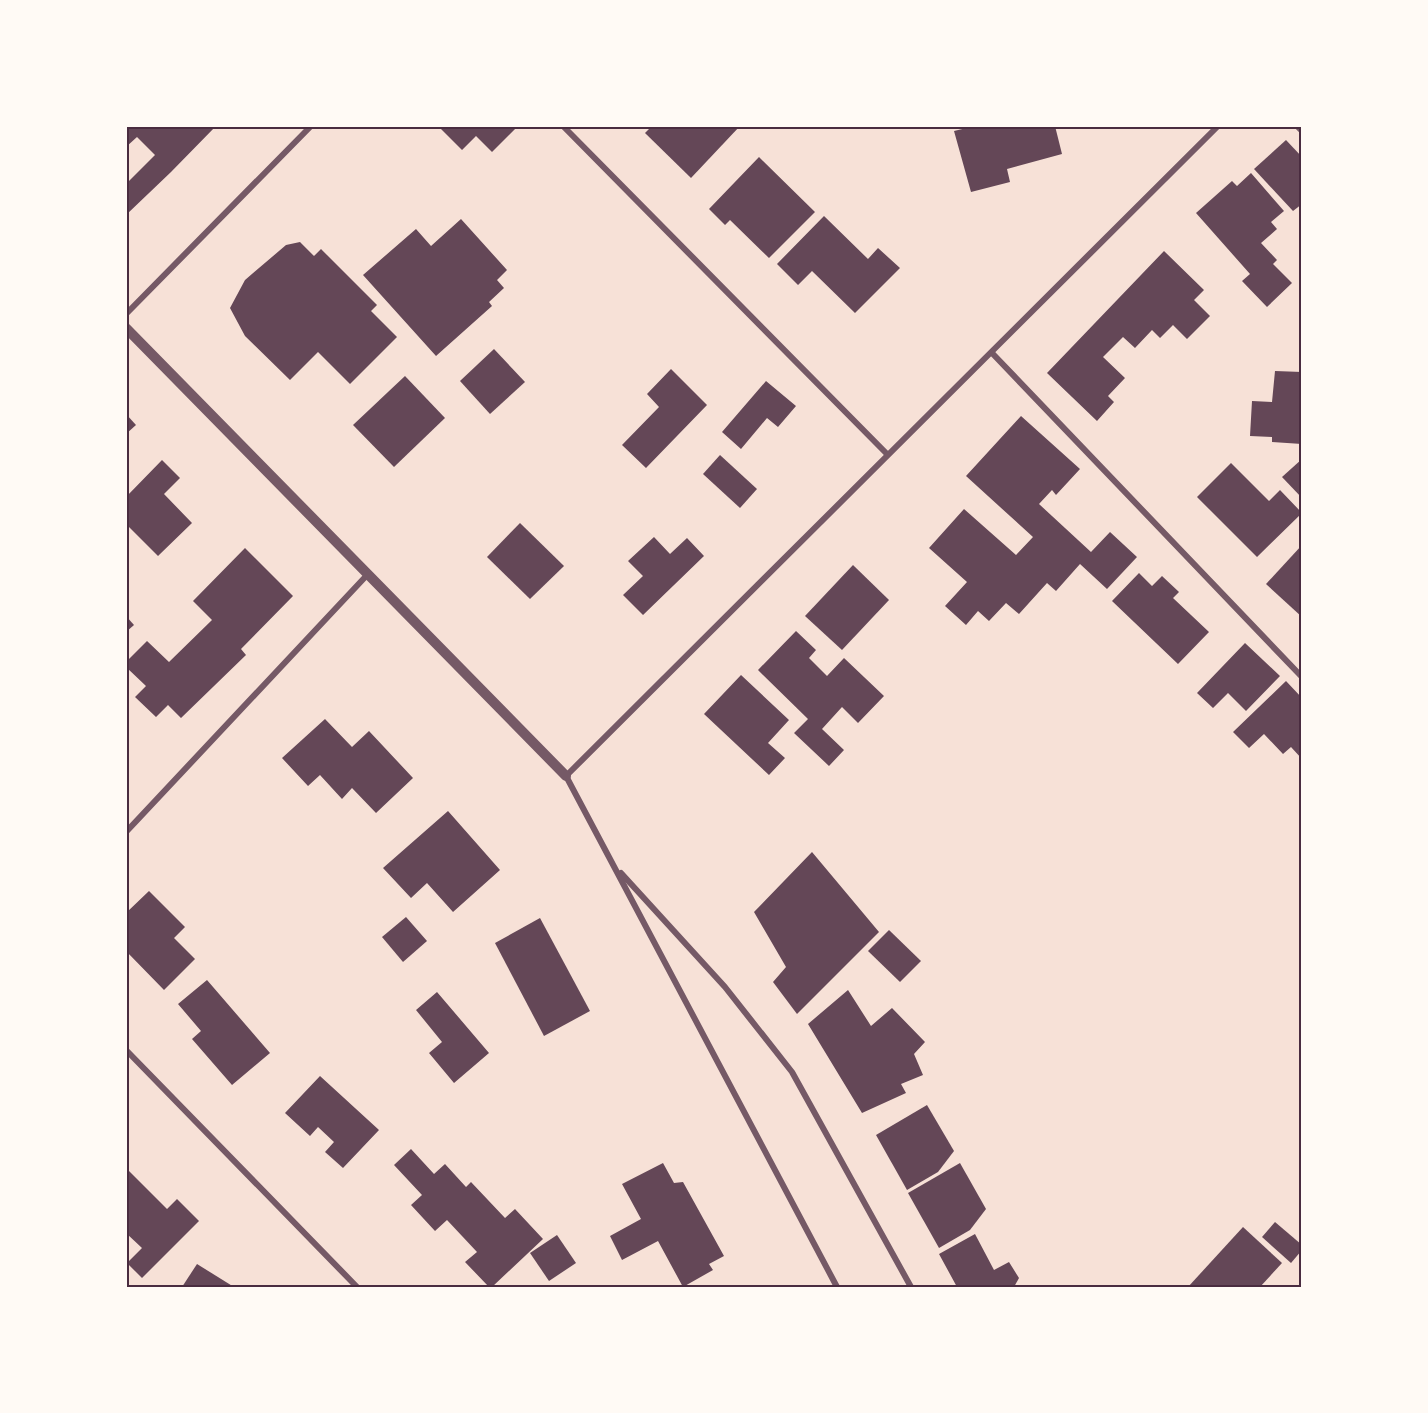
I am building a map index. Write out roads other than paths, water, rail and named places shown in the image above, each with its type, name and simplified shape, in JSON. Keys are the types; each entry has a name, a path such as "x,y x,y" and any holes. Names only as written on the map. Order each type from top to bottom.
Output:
{"street":[{"path":"126,314 311,126"},
{"path":"563,126 887,454"},
{"path":"566,776 1218,126"},
{"path":"1297,126 1302,131"},
{"path":"126,328 566,776 837,1287"},
{"path":"992,353 1302,677"},
{"path":"126,832 368,574"},
{"path":"614,866 725,987 792,1072 911,1287"},
{"path":"126,1050 357,1287"}]}
